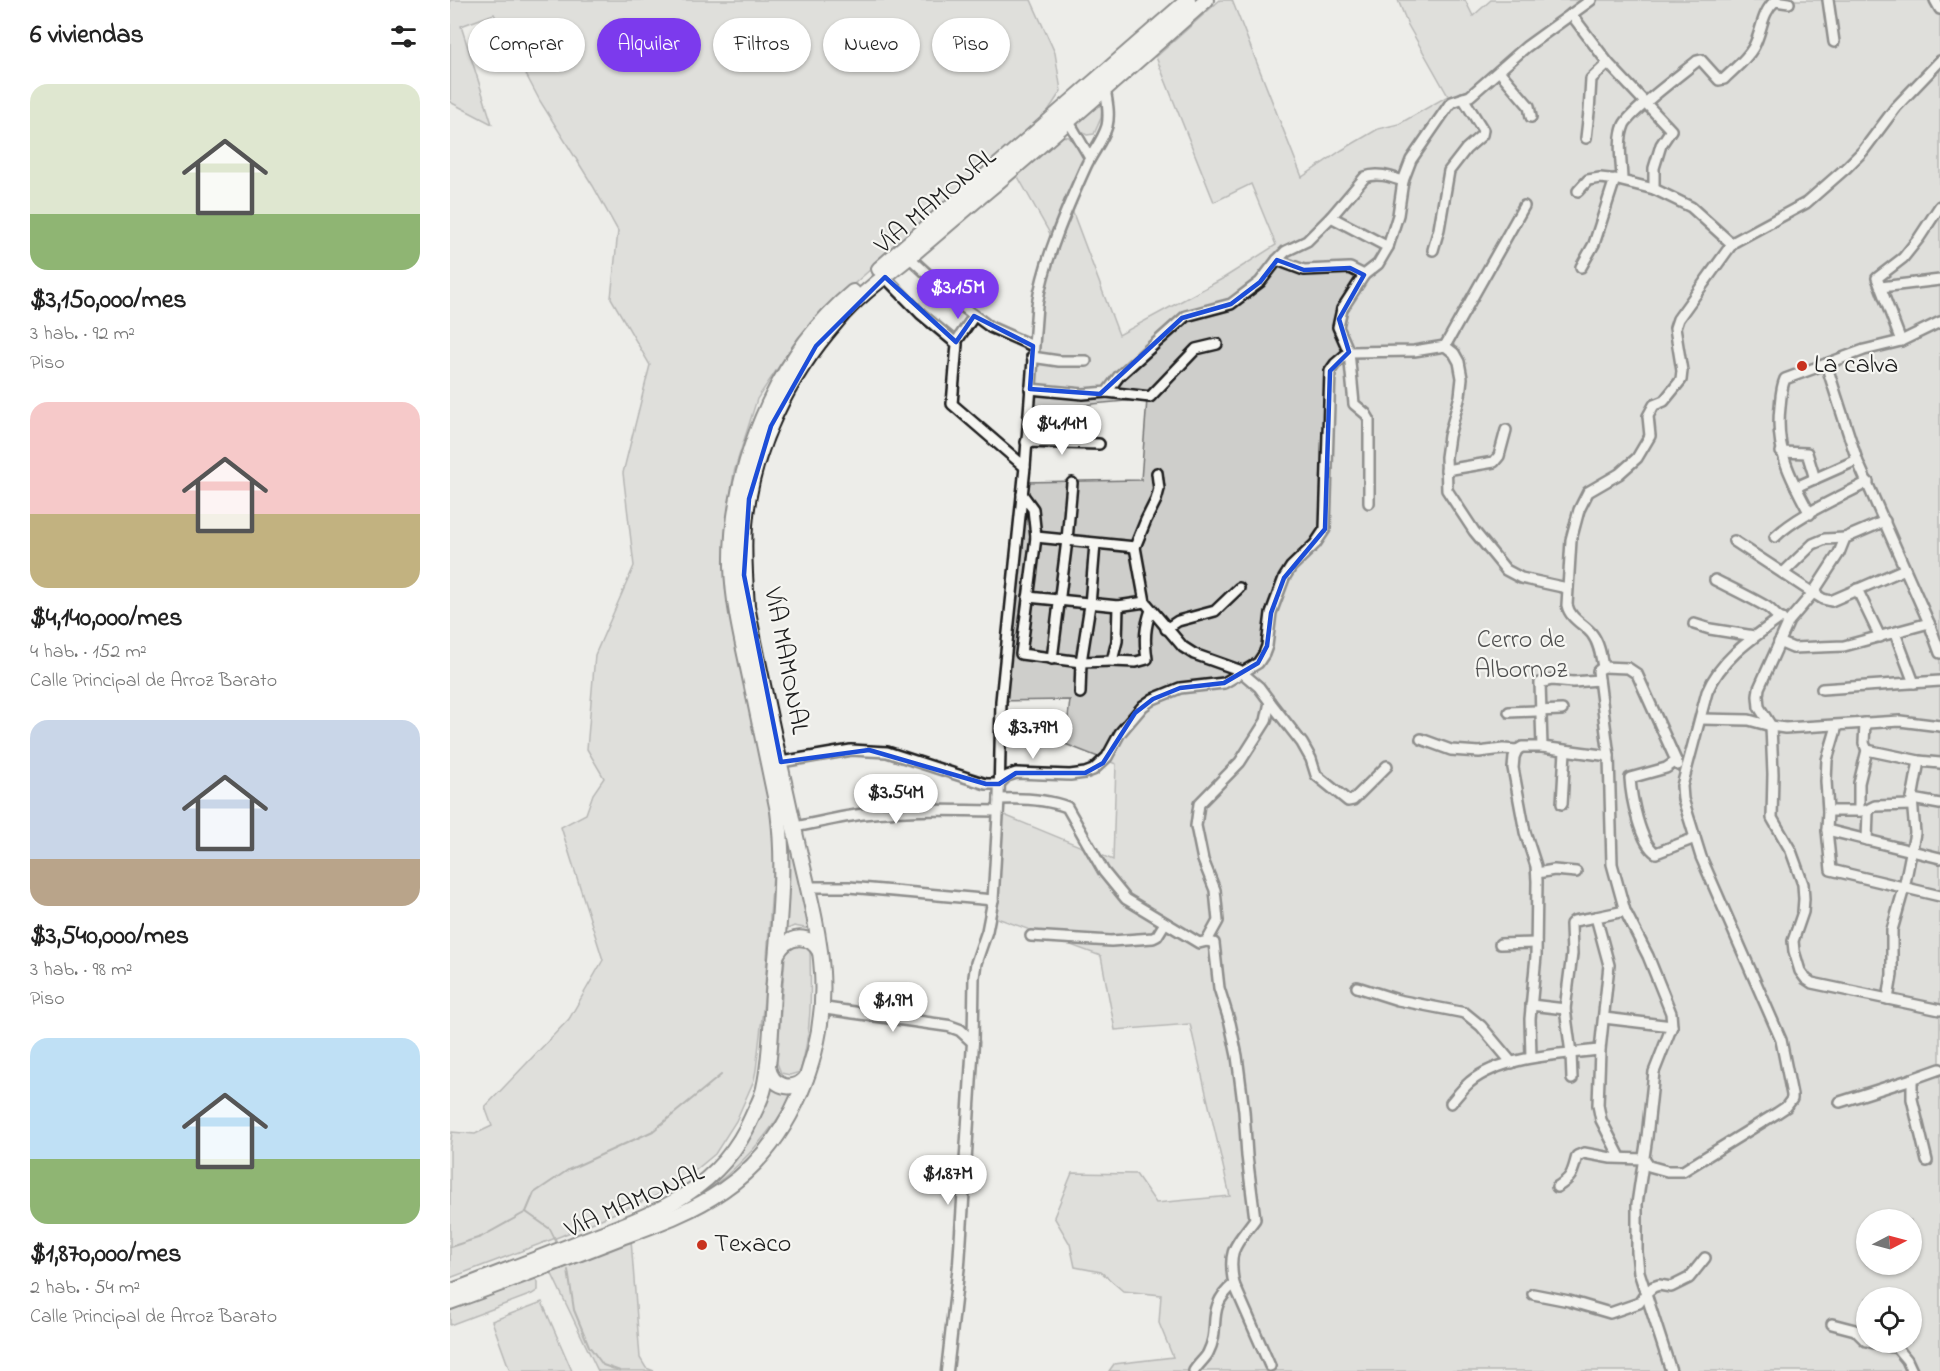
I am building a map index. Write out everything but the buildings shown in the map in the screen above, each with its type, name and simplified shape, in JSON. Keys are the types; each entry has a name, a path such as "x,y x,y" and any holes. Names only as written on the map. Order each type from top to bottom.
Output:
{"main road":[{"name":"VÍA MAMONAL","path":"450,1302 653,1225 723,1190 766,1150 791,1112 806,1078 817,1040 823,980 808,887 747,606 744,544 749,498 764,444 782,401 816,346 838,320 885,276 1069,122 1206,0"},
{"name":"VÍA MAMONAL","path":"450,1292 647,1216 686,1196 707,1181 743,1137 764,1089 777,954 781,877 781,834 778,811 742,640 733,578 734,520 738,494 744,467 760,422 790,365 808,338 829,315 1180,3"},
{"path":"777,954 783,944 789,940 801,938 813,942 820,952"},
{"path":"767,1064 771,1077 782,1086 795,1086 806,1078"}],"street":[{"path":"1369,503 1369,419 1354,404 1349,352 1338,327 1342,309 1364,275 1378,264 1388,247 1398,215 1403,181 1411,160 1452,102 1470,96 1526,47 1591,0"},
{"path":"1828,0 1834,42"},
{"path":"1935,0 1940,9"},
{"path":"1581,267 1594,244 1618,180 1624,125 1633,114 1697,61 1701,60 1719,80 1724,79 1745,59 1754,46 1771,4 1775,1 1789,3"},
{"path":"1571,14 1608,63 1671,130 1660,145 1654,168 1654,189"},
{"path":"1603,667 1598,646 1591,633 1576,620 1568,609 1567,588 1571,540 1579,510 1588,492 1619,474 1638,458 1650,435 1648,416 1654,405 1664,401 1680,380 1682,371 1675,328 1678,319 1732,243 1806,203 1822,189 1863,151 1896,107 1940,61"},
{"path":"1586,138 1591,79 1608,63"},
{"path":"1499,71 1529,105 1531,117"},
{"path":"947,1371 958,1264 976,963 987,931 993,900 999,799 1001,701 1025,467 1037,305 1042,279 1069,204 1090,158 1103,137 1107,124 1105,89"},
{"path":"1433,250 1449,171 1466,149 1482,135 1483,130 1464,98"},
{"path":"1069,122 1090,158"},
{"path":"1107,392 1119,376 1182,318 1231,304 1260,282 1277,260 1286,252 1307,241 1331,217 1365,177 1372,174 1403,181"},
{"path":"1578,191 1588,180 1618,180 1654,189 1691,207 1732,243"},
{"path":"1445,346 1524,206"},
{"path":"1901,341 1878,277 1903,258 1940,206"},
{"path":"1331,217 1388,247"},
{"path":"909,257 963,308 990,327 1033,346"},
{"path":"1277,260 1304,270 1350,268 1364,275"},
{"path":"885,276 921,314 956,342 958,348 952,404 1025,467"},
{"path":"1881,287 1940,280"},
{"path":"956,342 974,315"},
{"path":"1810,514 1781,452 1778,426 1782,386 1785,379 1864,350 1901,341 1940,322"},
{"path":"1030,389 1083,394 1107,392 1150,397 1196,349 1217,344"},
{"path":"781,762 851,750 869,750 887,752 986,784 999,784 1007,776 1016,773 1070,775 1084,773 1093,770 1107,757 1113,744 1135,713 1148,702 1180,688 1224,683 1258,663 1264,654 1271,613 1284,578 1291,567 1315,544 1325,529 1330,371 1349,352 1414,351 1445,346 1454,353 1459,362 1462,378 1460,396 1449,436 1446,470 1448,490 1474,531 1506,570 1521,578 1567,588"},
{"path":"1032,357 1059,361 1086,361"},
{"path":"1826,364 1857,460 1869,482 1940,653"},
{"path":"1446,470 1494,462 1499,456 1506,430"},
{"path":"1026,442 1099,444"},
{"path":"1781,452 1807,453 1815,479"},
{"path":"1796,487 1857,460"},
{"path":"1022,494 1033,509 1036,537 1021,654 1081,662 1136,662 1147,658 1145,626 1148,606 1135,548 1156,500 1159,489 1157,473"},
{"path":"1775,537 1782,530 1869,482"},
{"path":"1052,659 1072,483"},
{"path":"1783,573 1813,544 1825,538 1845,538 1885,521"},
{"path":"1036,537 1135,548"},
{"path":"1845,538 1839,553 1813,593 1789,621 1759,688 1759,707 1772,726 1772,818 1791,850 1803,884 1803,912 1793,941 1800,971 1812,983 1940,1010"},
{"path":"1734,541 1813,593 1832,601 1905,569"},
{"path":"1080,693 1081,662 1090,605 1095,544"},
{"path":"1715,580 1771,610 1779,619 1789,621"},
{"path":"1166,629 1178,621 1215,611 1239,588"},
{"path":"1857,589 1880,637"},
{"path":"1028,597 1090,605 1148,606"},
{"path":"1112,661 1116,641 1118,606"},
{"path":"1148,606 1183,647 1194,654 1242,673 1259,687 1302,743 1311,759 1316,775 1348,801 1353,800 1387,766"},
{"path":"1644,1159 1649,1166 1683,1172 1786,1107 1792,1099 1792,1089 1781,1040 1708,873 1683,799 1682,786 1711,681 1735,653 1754,636 1779,619"},
{"path":"1779,642 1793,648 1844,646 1929,623"},
{"path":"1694,624 1754,636"},
{"path":"1895,633 1914,683"},
{"path":"1671,1371 1639,1272 1636,1252 1637,1204 1654,1072 1671,1026 1671,1013 1648,956 1625,911 1612,864 1609,756 1598,671 1603,667 1628,668 1637,674 1675,762 1686,772"},
{"path":"1542,747 1540,683 1552,680 1573,682 1599,680"},
{"path":"1822,689 1940,681"},
{"path":"1207,941 1218,921 1218,916 1215,890 1203,860 1196,826 1199,804 1240,762 1266,721 1270,702"},
{"path":"1509,712 1562,711"},
{"path":"1701,719 1749,720 1785,728 1900,721 1940,726"},
{"path":"1862,811 1859,783 1867,750 1864,743 1865,723"},
{"path":"1837,726 1827,760 1826,781 1831,870 1940,896"},
{"path":"1421,739 1451,750 1479,752 1542,747 1609,756"},
{"path":"1517,750 1513,768 1525,832 1537,873 1536,943 1530,1019 1532,1057"},
{"path":"1867,750 1940,764"},
{"path":"1562,804 1565,751"},
{"path":"1888,999 1892,975 1892,930 1904,888 1915,833 1912,802 1919,761"},
{"path":"1675,762 1666,768 1630,778 1639,825 1653,852 1656,853 1695,838"},
{"path":"999,799 1016,798 1067,807 1104,872 1126,899 1199,943 1207,941 1214,944 1219,988 1237,1056 1256,1219 1237,1241 1233,1252 1231,1272 1234,1284 1270,1366"},
{"path":"1862,811 1912,802 1940,804"},
{"path":"794,827 861,814 929,809 998,811"},
{"path":"1828,811 1868,812 1867,840"},
{"path":"1827,830 1940,858"},
{"path":"1537,873 1554,870 1576,872"},
{"path":"808,887 849,887 993,900"},
{"path":"1572,1079 1565,1010 1572,954 1571,924 1574,921 1625,911"},
{"path":"1596,917 1609,965 1600,1050 1598,1105 1601,1120 1620,1158"},
{"path":"1031,936 1111,940 1153,938 1157,936 1165,923"},
{"path":"1500,944 1536,943"},
{"path":"1358,987 1398,1000 1465,1013 1481,1026 1512,1063"},
{"path":"1531,1005 1565,1010"},
{"path":"822,1008 949,1026 960,1030 973,1042"},
{"path":"1604,1018 1671,1026"},
{"path":"1451,1103 1470,1081 1488,1071 1532,1057 1600,1050"},
{"path":"1840,1102 1940,1069"},
{"path":"1912,1079 1912,1100 1927,1161"},
{"path":"1557,1187 1568,1180 1573,1173 1577,1156 1580,1154 1644,1159"},
{"path":"1533,1294 1569,1301 1610,1313 1640,1303 1646,1293 1655,1286 1668,1288 1676,1286 1689,1278 1705,1258"},
{"path":"1194,1371 1208,1354 1212,1343 1218,1301 1234,1284"},
{"path":"1832,1324 1856,1331"},
{"path":"1901,1353 1912,1371"}],"highlighted area":[{"path":"1277,260 1304,270 1350,268 1364,275 1339,319 1349,352 1330,371 1325,529 1284,578 1271,613 1267,646 1258,663 1224,683 1180,688 1153,699 1135,713 1103,763 1085,773 1016,773 999,784 986,784 869,750 781,762 744,575 749,499 771,426 816,346 885,277 956,342 974,316 1033,346 1030,389 1100,394 1182,318 1231,304 1260,282"}],"green space":[{"path":"450,0 1031,0 1055,53 1061,91 1044,117 847,290 798,338 757,399 734,472 727,518 726,564 737,644 771,813 774,859 764,1000 756,1070 736,1121 715,1154 674,1188 561,1236 450,1278 452,1132 475,1134 492,1126 485,1107 569,1019 603,960 561,827 586,814 593,794 604,778 587,749 595,655 634,566 623,473 650,365 611,298 618,231 525,72 585,72 585,18 496,18 494,14 483,18 468,18 468,23 461,26 468,48 468,72 476,72 492,124 450,102"},
{"name":"Cerro de Albornoz","path":"1220,0 1232,0 1302,177 1378,129 1399,124 1448,96 1408,25 1398,0 1465,0 1473,16 1491,0 1940,0 1940,1371 1109,1371 1114,1364 1173,1357 1159,1323 1161,1295 1123,1291 1101,1272 1075,1267 1070,1244 1054,1217 1072,1173 1136,1174 1156,1203 1230,1196 1190,1024 1115,1030 1101,956 989,915 997,812 1113,860 1116,764 1065,744 1070,700 997,701 1022,482 1141,480 1147,399 1027,410 1035,304 1070,205 1119,335 1222,279 1276,245 1251,184 1214,202 1156,57"},
{"path":"1103,96 1101,118 1094,134 1087,135 1074,122"},
{"path":"1061,136 1069,137 1085,158 1053,239 1017,175"},
{"path":"789,827 810,929 794,926 781,932"},
{"path":"793,943 807,944 810,951 810,997 809,1027 804,1057 800,1072 790,1075 781,1073 777,1063 785,957"},
{"path":"767,1083 783,1093 795,1092 773,1126 756,1147 727,1175 672,1211 721,1170"},
{"path":"631,1240 640,1358 646,1368 654,1371 598,1371 550,1270"},
{"path":"533,1276 538,1282 538,1290 532,1294 450,1325 450,1310"},
{"path":"542,1302 572,1371 510,1371 492,1321"}],"waterway":[{"path":"450,1247 481,1237 526,1212 534,1193 568,1170 653,1131 721,1075"},
{"path":"526,1212 550,1229 557,1243"},
{"path":"568,1270 574,1310 589,1346 603,1365 620,1371"}],"place":[{"name":"La calva","path":"1802,366"},
{"name":"Texaco","path":"702,1245"}]}
